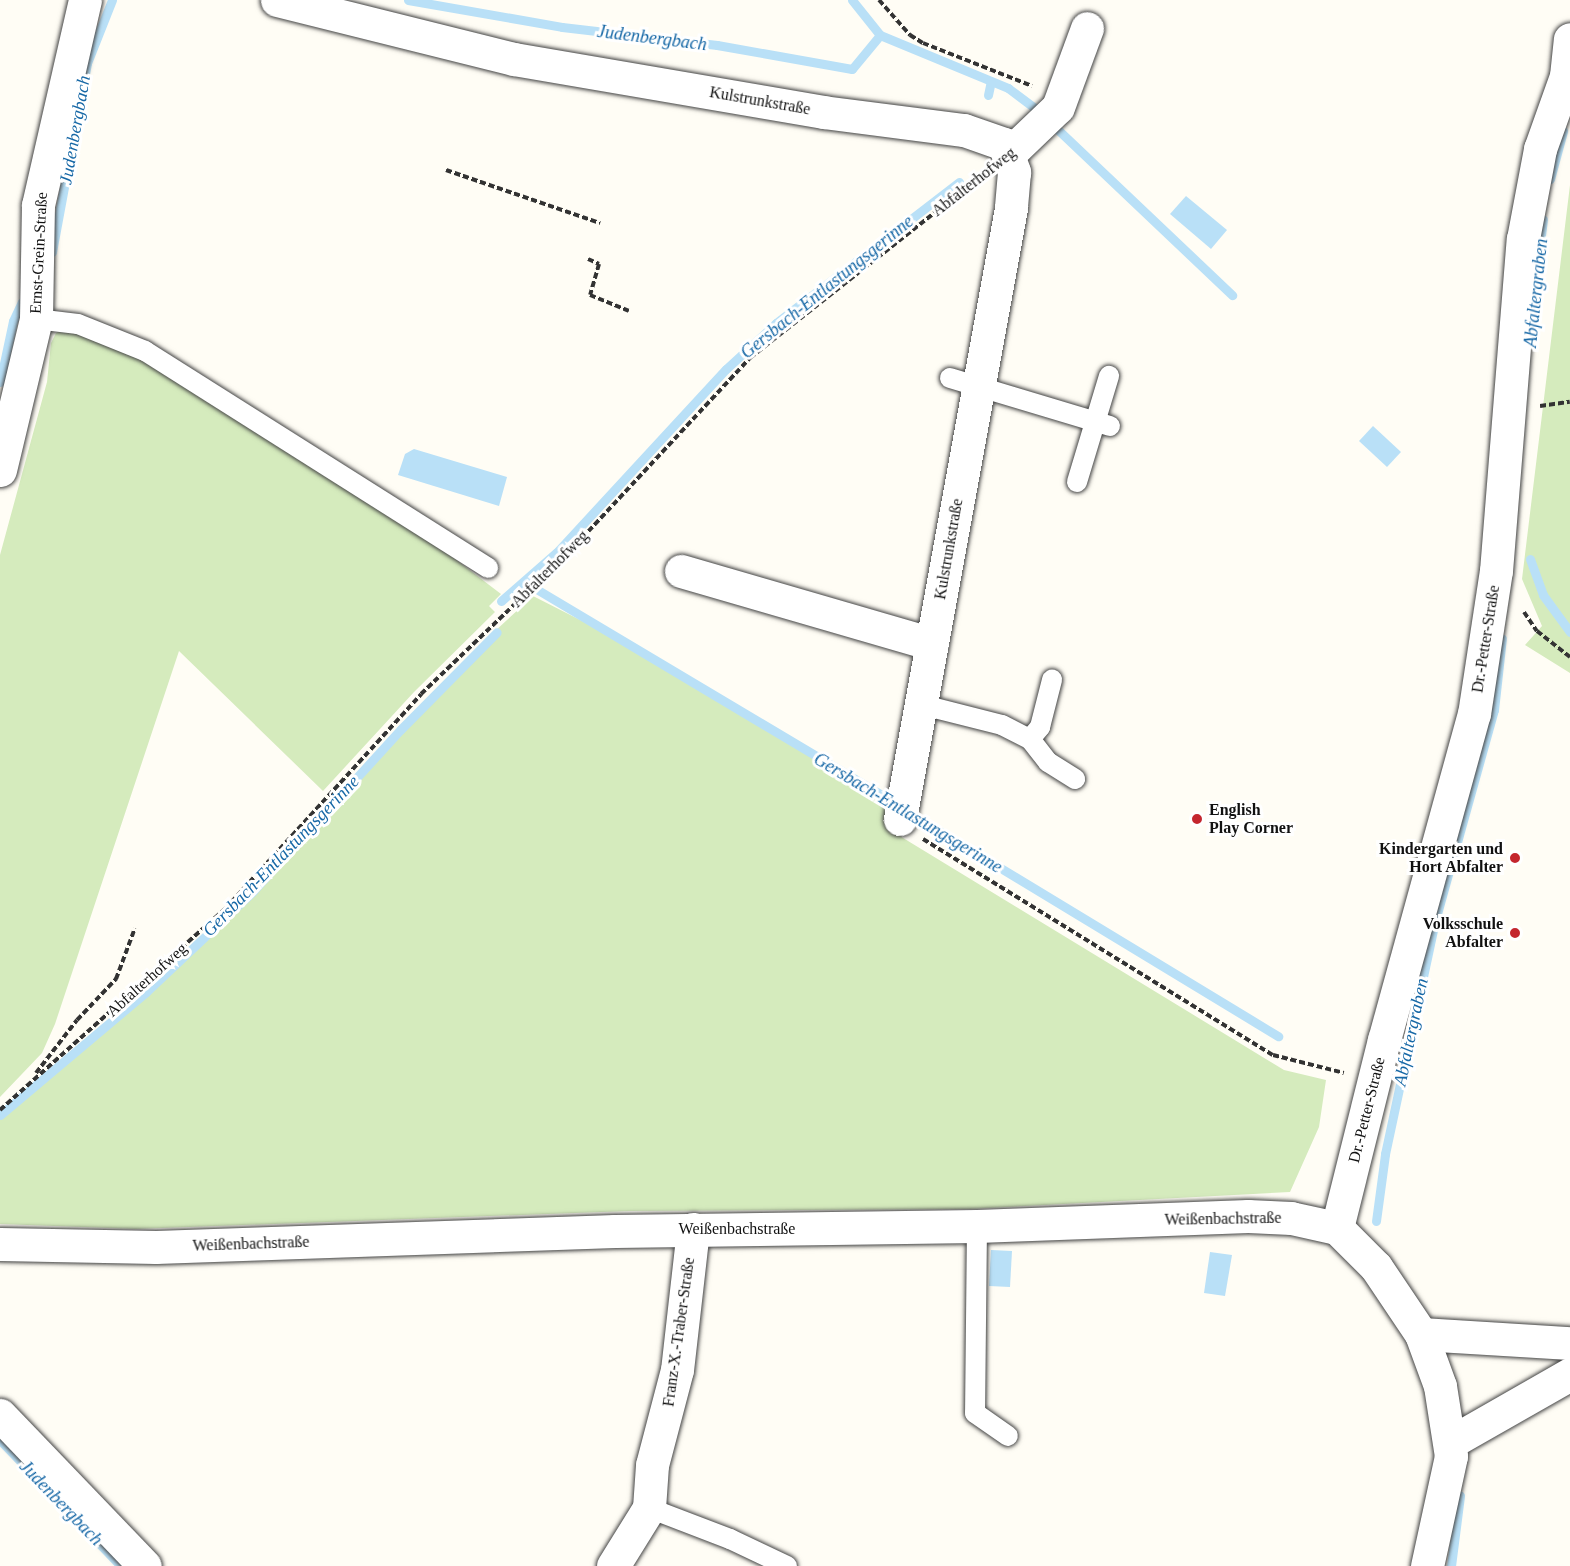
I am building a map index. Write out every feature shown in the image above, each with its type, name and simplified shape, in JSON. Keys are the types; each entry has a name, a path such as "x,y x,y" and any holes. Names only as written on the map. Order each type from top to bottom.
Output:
{"street":[{"name":"Ernst-Grein-Straße","path":"0,470 36,320 38,205 84,0"},
{"name":"Kulstrunkstraße","path":"277,0 514,59 823,112 973,132 1020,146 1014,172 1011,208 965,381 923,705 901,808"},
{"name":"Abfalterhofweg","path":"1020,146 1055,110 1087,28"},
{"name":"Dr.-Petter-Straße","path":"1337,1228 1374,1078 1474,714 1496,571 1523,239 1540,149 1566,76 1570,39"},
{"path":"681,571 932,644"},
{"name":"Weißenbachstraße","path":"0,1244 156,1247 693,1229 977,1227 1248,1216 1291,1218 1337,1228"},
{"path":"1337,1228 1376,1267 1421,1334 1440,1386 1451,1455 1427,1566"},
{"name":"Franz-X.-Traber-Straße","path":"612,1566 649,1508 652,1466 677,1370 693,1229"},
{"path":"1421,1334 1570,1344"},
{"path":"1450,1442 1570,1374"},
{"path":"0,1415 145,1566"}],"lane":[{"path":"36,320 78,324 146,351 488,568"},
{"path":"1077,482 1102,424 1109,376"},
{"path":"965,381 1102,424"},
{"path":"1030,739 1040,727 1052,680"},
{"path":"923,705 1002,725 1030,739 1048,762 1075,779"},
{"path":"977,1227 975,1413 1008,1436"},
{"path":"649,1508 730,1539 787,1566"}],"path":[{"path":"879,0 923,43 1038,88 1055,110"},
{"name":"Abfalterhofweg","path":"0,1110 225,909 421,694 570,551 750,358 1020,146"},
{"path":"447,170 600,223"},
{"path":"588,259 599,264 590,294 629,311"},
{"path":"1520,604 1537,631 1570,657"},
{"path":"901,808 900,825 1273,1055 1307,1066 1374,1078"},
{"path":"28,1083 77,1020 116,979 135,928"}],"green space":[{"path":"1570,185 1570,673 1525,645 1542,626 1522,579"},
{"path":"66,328 116,345 166,371 421,533 501,594 489,606 495,612 414,692 323,791 179,651 55,1024 42,1053 0,1097 0,555 47,382 51,343 56,333"},
{"path":"533,596 590,625 893,801 890,830 1284,1070 1326,1080 1319,1127 1290,1192 970,1209 629,1211 136,1229 0,1224 0,1115 146,992 253,891 482,643"}],"water":[{"path":"1186,196 1227,230 1211,249 1170,214"},
{"path":"1373,426 1401,452 1387,467 1359,441"},
{"path":"414,449 507,477 499,506 398,475 405,454"},
{"path":"991,1250 1012,1251 1010,1287 989,1286"},
{"path":"1210,1252 1232,1255 1225,1296 1204,1293"}],"waterway":[{"name":"Judenbergbach","path":"52,252 87,63 112,0"},
{"name":"Judenbergbach","path":"408,0 562,27 717,45 852,69 880,35"},
{"name":"Gersbach-Entlastungsgerinne","path":"852,0 880,35 1008,88 1035,108 1232,295"},
{"name":"Gersbach-Entlastungsgerinne","path":"988,95 991,81"},
{"name":"Abfaltergraben","path":"1550,179 1563,131"},
{"name":"Gersbach-Entlastungsgerinne","path":"501,601 557,552 726,369 776,323 959,182"},
{"name":"Abfaltergraben","path":"1537,268 1543,219"},
{"name":"Judenbergbach","path":"0,382 13,321 22,302"},
{"name":"Gersbach-Entlastungsgerinne","path":"1530,559 1543,595 1570,632"},
{"name":"Gersbach-Entlastungsgerinne","path":"538,590 897,804"},
{"name":"Gersbach-Entlastungsgerinne","path":"0,1115 146,992 253,891 401,729 497,632"},
{"name":"Abfaltergraben","path":"1376,1221 1385,1154 1435,921 1494,710 1502,638"},
{"name":"Gersbach-Entlastungsgerinne","path":"908,812 1278,1036"},
{"name":"Judenbergbach","path":"0,1440 121,1566"},
{"name":"Abfaltergraben","path":"1451,1566 1460,1496"}],"place":[{"name":"English Play Corner","path":"1197,819"},
{"name":"Kindergarten und Hort Abfalter","path":"1515,858"},
{"name":"Volksschule Abfalter","path":"1515,933"}]}
